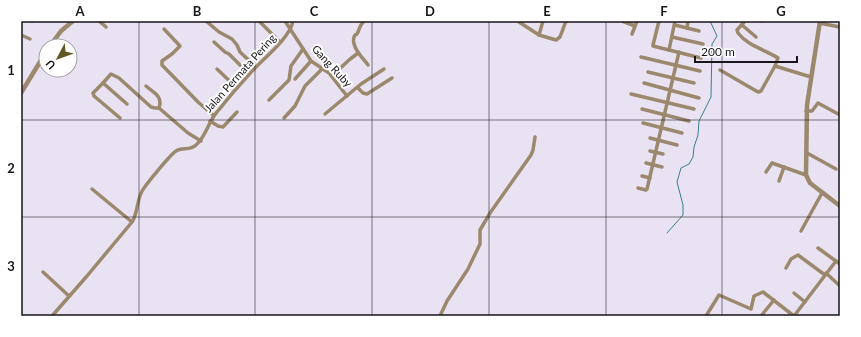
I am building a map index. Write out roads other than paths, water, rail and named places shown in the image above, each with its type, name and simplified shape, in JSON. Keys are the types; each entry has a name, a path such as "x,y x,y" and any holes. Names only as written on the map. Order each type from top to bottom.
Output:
{"street":[{"path":"56,38 61,31 73,21"},
{"path":"99,21 106,27"},
{"path":"206,21 219,32 232,39 240,52 256,67"},
{"path":"259,21 280,42"},
{"name":"Gang Ruby","path":"285,21 312,61 332,76 347,96"},
{"name":"Jalan Permata Pering","path":"201,141 214,115 249,74 280,42 291,28 293,21"},
{"path":"364,21 359,26 359,31 354,39 358,53 368,65"},
{"path":"539,35 543,21"},
{"path":"520,22 539,35 558,39 566,21"},
{"path":"622,21 635,26"},
{"path":"632,34 637,21"},
{"path":"659,21 654,46 700,58"},
{"path":"687,28 688,21"},
{"path":"720,70 758,92 761,91 775,66 778,58 770,52 753,46 738,34 737,31 745,21"},
{"path":"840,26 820,22 806,111 809,154 806,175 810,182 822,193 840,206"},
{"path":"669,50 675,23 699,31"},
{"path":"742,25 756,37"},
{"path":"164,29 180,46 163,60 161,64 198,102 214,115"},
{"path":"21,36 30,39"},
{"path":"672,37 703,44"},
{"path":"214,42 229,54 249,74"},
{"path":"269,100 289,80 291,66 304,49"},
{"path":"638,188 647,190 680,52"},
{"path":"332,76 348,60 358,53"},
{"path":"641,57 700,71"},
{"path":"295,79 312,61"},
{"path":"21,92 38,65"},
{"path":"775,66 811,77"},
{"path":"217,68 237,88"},
{"path":"284,118 295,106 305,86 322,69"},
{"path":"325,114 358,88 360,84 384,69"},
{"path":"648,72 694,83"},
{"path":"52,316 132,222 136,215 139,196 144,187 175,152 192,148 201,141 188,133 159,108 151,107 113,74 109,76 93,93 94,96 120,118"},
{"path":"358,88 363,93 367,94 392,78"},
{"path":"102,83 127,104"},
{"path":"644,84 699,98"},
{"path":"146,86 160,98 161,103 159,108"},
{"path":"631,94 694,109"},
{"path":"806,111 812,111 818,103 840,115"},
{"path":"642,109 689,121"},
{"path":"210,121 223,127 237,112"},
{"path":"644,123 682,133"},
{"path":"440,316 447,301 468,269 480,246 480,230 531,155 536,137"},
{"path":"650,138 677,145"},
{"path":"650,151 663,154"},
{"path":"809,154 836,169"},
{"path":"646,163 662,167"},
{"path":"766,172 771,163 806,175"},
{"path":"779,181 784,167"},
{"path":"642,176 650,178"},
{"path":"92,189 132,222"},
{"path":"800,231 822,193"},
{"path":"818,248 840,264"},
{"path":"786,268 791,259 798,255 840,286"},
{"path":"706,316 719,295 750,309 752,307 754,296 764,292 794,316 836,261"},
{"path":"43,272 69,296"},
{"path":"794,293 804,302"},
{"path":"761,316 774,300"}],"waterway":[{"path":"667,233 683,215 683,205 677,182 681,168 689,164 693,157 694,147 698,135 699,121 711,97 712,44 717,36 710,21"}]}
